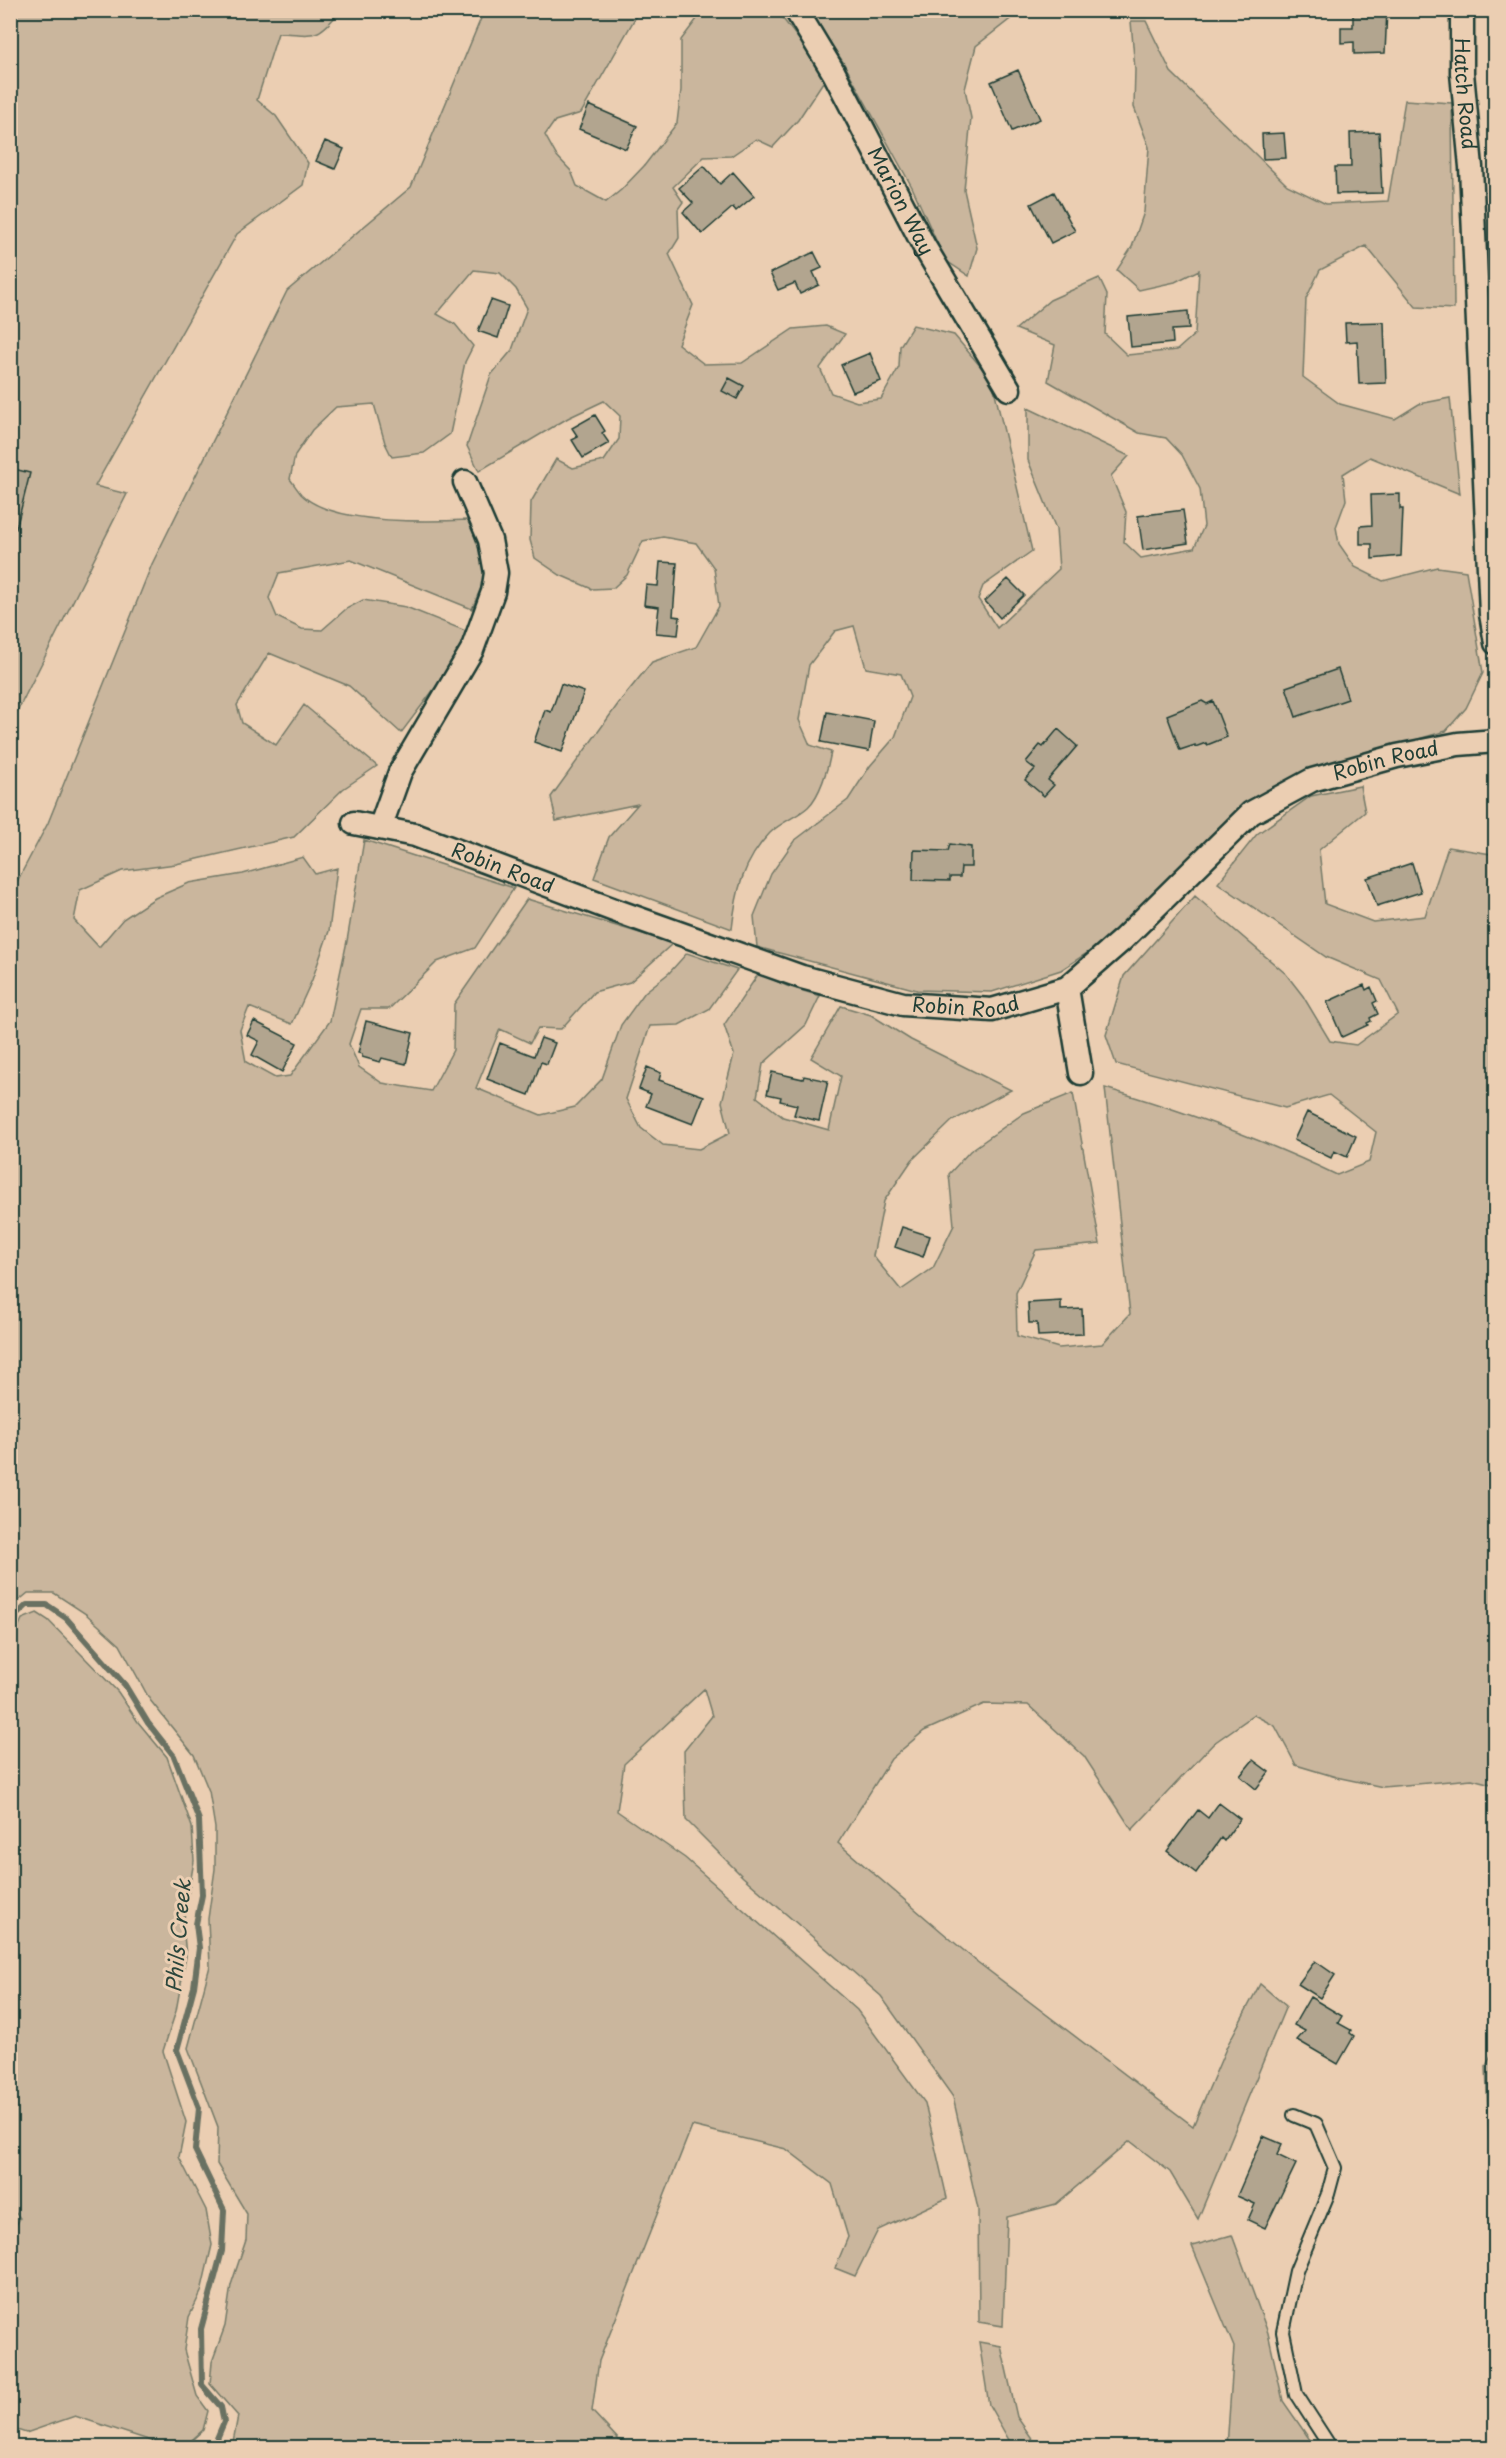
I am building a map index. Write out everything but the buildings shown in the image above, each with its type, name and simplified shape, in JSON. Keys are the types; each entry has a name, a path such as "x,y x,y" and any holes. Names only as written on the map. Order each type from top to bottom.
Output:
{"street":[{"name":"Marion Way","path":"796,10 834,73 924,246 1009,389"},
{"name":"Hatch Road","path":"1462,10 1462,73 1486,325 1483,416 1491,614 1496,644"},
{"path":"380,828 400,772 472,650 492,592 496,573 490,540 465,482"},
{"name":"Robin Road","path":"354,823 415,835 802,977 903,1004 992,1010 1066,988 1122,940 1251,813 1312,780 1397,756 1458,744 1496,741"},
{"path":"1066,988 1081,1073"}],"lane":[{"path":"1294,2115 1316,2124 1335,2168 1328,2194 1296,2271 1283,2332 1296,2394 1331,2448"}],"shaded area":[{"path":"11,11 340,11 325,27 313,34 278,33 257,100 276,116 308,163 303,185 237,234 95,486 127,494 11,724"},
{"path":"484,11 639,11 581,113 555,121 545,135 556,155 571,171 577,186 606,202 644,166 677,123 681,90 681,40 703,11 777,11 827,76 798,120 773,147 756,139 731,156 704,157 673,187 683,202 678,209 679,238 669,254 693,305 678,344 704,364 742,363 793,329 826,326 845,334 820,368 831,393 857,402 881,399 899,367 900,346 913,325 954,335 992,380 1032,551 983,586 978,599 997,628 1059,569 1056,529 1028,460 1028,408 1129,456 1111,476 1126,512 1124,542 1141,558 1194,548 1204,526 1200,489 1182,455 1166,438 1139,433 1048,381 1055,345 1016,329 1050,300 1099,278 1107,295 1105,334 1127,355 1177,350 1195,334 1199,270 1175,282 1139,290 1117,270 1132,247 1144,212 1149,147 1134,107 1135,70 1131,21 1146,21 1171,72 1287,185 1326,204 1388,201 1405,100 1452,103 1454,309 1416,307 1366,246 1320,270 1306,299 1303,377 1340,404 1395,419 1419,404 1450,398 1460,494 1370,457 1343,474 1346,500 1336,527 1339,544 1355,567 1383,581 1437,567 1466,571 1483,673 1466,708 1446,731 1315,769 1161,891 1095,948 1061,970 992,992 917,990 757,947 754,916 771,874 794,841 848,800 870,766 895,737 910,697 901,674 866,668 854,626 835,631 809,665 799,720 810,745 831,752 828,766 820,789 808,807 774,829 753,855 742,878 732,929 594,878 609,837 638,804 556,821 551,797 621,700 652,662 696,647 719,606 714,568 696,543 663,537 643,541 627,575 613,588 592,589 560,575 535,558 530,540 531,502 556,459 573,468 604,461 619,439 620,416 604,401 568,418 479,471 467,446 491,375 512,350 527,308 516,289 500,273 474,270 437,314 455,324 473,346 465,362 450,434 424,453 392,457 385,443 374,404 336,407 312,430 295,455 290,479 301,494 315,504 334,511 356,516 405,521 469,520 487,573 472,609 351,560 279,573 269,598 277,617 302,629 322,630 346,609 363,600 406,607 471,633 453,664 401,733 349,686 269,653 237,705 242,723 276,745 304,705 377,766 343,789 294,837 176,864 122,871 80,890 74,920 99,947 123,919 155,898 189,883 243,874 303,857 315,874 337,868 329,931 312,980 292,1024 249,1007 240,1030 246,1062 275,1078 290,1076 330,1021 347,941 364,840 514,888 475,948 437,962 389,1009 361,1009 349,1044 359,1067 382,1083 431,1091 453,1050 454,1004 527,899 673,943 630,982 594,992 561,1029 538,1028 530,1043 500,1029 476,1088 541,1115 575,1107 602,1079 621,1025 645,992 669,973 687,953 737,970 709,1009 679,1025 650,1026 626,1099 641,1128 663,1145 699,1149 730,1133 722,1102 734,1054 724,1025 759,973 787,986 820,996 806,1025 763,1064 757,1097 783,1117 829,1130 841,1076 811,1058 841,1006 871,1015 911,1040 1011,1090 952,1121 912,1160 884,1201 873,1256 901,1290 933,1268 954,1225 949,1174 970,1151 1024,1113 1073,1093 1100,1244 1036,1250 1016,1293 1017,1336 1059,1348 1102,1344 1130,1314 1105,1088 1223,1127 1280,1149 1337,1175 1369,1162 1376,1132 1329,1095 1285,1108 1116,1064 1106,1035 1124,976 1195,896 1286,974 1303,996 1330,1041 1356,1045 1398,1014 1381,980 1326,957 1218,883 1257,834 1311,796 1360,786 1365,812 1319,850 1325,904 1373,922 1425,916 1448,847 1491,854 1496,874 1495,1785 1472,1779 1383,1787 1336,1777 1296,1765 1275,1726 1254,1715 1214,1743 1132,1830 1084,1756 1028,1705 984,1704 924,1731 891,1759 838,1843 976,1961 1193,2126 1227,2046 1260,1984 1286,2006 1198,2219 1170,2172 1130,2141 1056,2204 1007,2217 1003,2326 979,2322 978,2209 953,2097 881,1996 743,1877 686,1820 684,1751 712,1716 704,1689 624,1764 617,1811 685,1858 857,2010 925,2103 947,2198 878,2230 855,2276 835,2268 848,2237 832,2184 786,2149 692,2126 599,2361 592,2411 619,2440 640,2447 232,2447 238,2416 210,2384 212,2362 225,2326 231,2285 246,2240 247,2214 217,2164 218,2127 188,2048 210,1966 208,1919 215,1869 215,1828 209,1791 194,1755 150,1700 120,1645 86,1614 54,1593 28,1593 11,1607 11,893 48,823 152,564 287,291 411,187"},
{"path":"809,11 1055,11 1013,17 976,46 965,89 971,118 964,190 977,248 969,276 945,260 912,187 843,62"},
{"path":"37,1613 48,1620 118,1692 138,1722 167,1757 192,1827 194,1861 183,1924 186,1956 176,2011 163,2051 186,2122 179,2157 206,2210 212,2245 201,2292 189,2317 184,2350 197,2396 208,2411 203,2430 184,2447 170,2447 75,2416 26,2433 11,2428 10,2236 20,2218 10,2207 10,1646 22,1619"},
{"path":"1495,2047 1495,2142 1489,2140 1486,2066"},
{"path":"1232,2235 1268,2333 1283,2401 1315,2447 1227,2447 1234,2347 1192,2246"},
{"path":"979,2342 1001,2346 1017,2417 1038,2447 1013,2447 989,2405"}],"waterway":[{"name":"Phils Creek","path":"10,1621 27,1605 47,1605 66,1618 125,1685 148,1723 174,1756 199,1820 202,1895 196,1924 199,1948 194,1987 177,2050 199,2108 195,2150 224,2210 222,2251 201,2329 202,2385 221,2407 224,2422 213,2448"}]}
